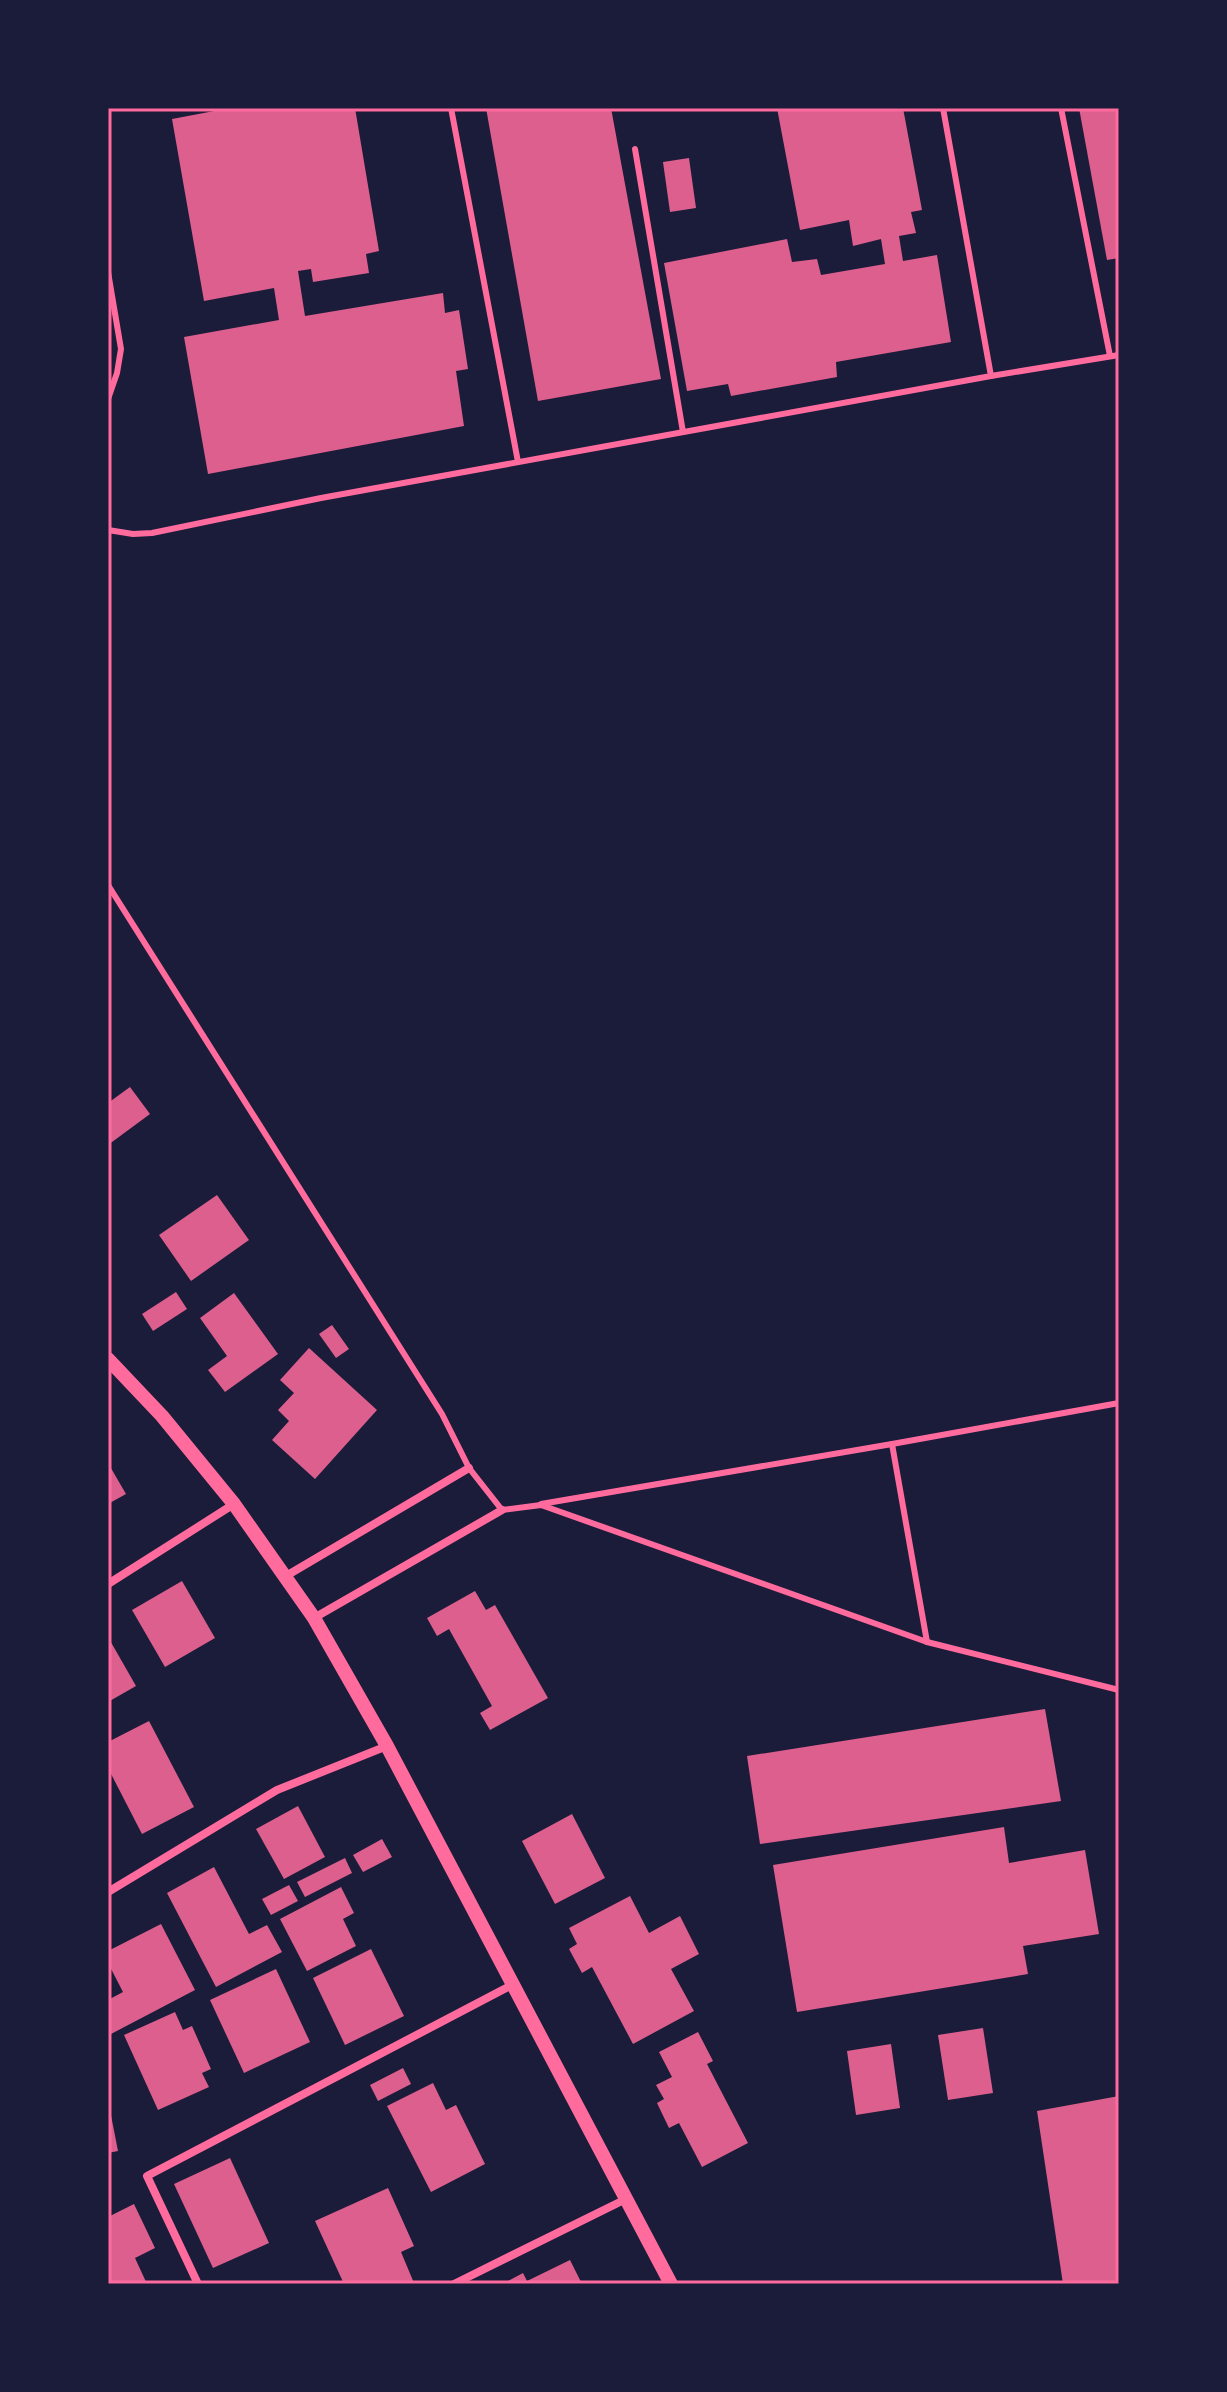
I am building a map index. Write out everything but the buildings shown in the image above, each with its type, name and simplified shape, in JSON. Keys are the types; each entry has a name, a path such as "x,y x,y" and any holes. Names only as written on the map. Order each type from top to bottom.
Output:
{"street":[{"path":"108,1359 162,1416 234,1504 314,1618 387,1746 671,2284"},
{"path":"286,1576 469,1468"},
{"path":"108,1584 234,1504"},
{"path":"314,1618 502,1510"},
{"path":"108,1892 277,1790 387,1746"},
{"path":"198,2284 147,2176 512,1985"},
{"path":"454,2284 626,2199"}],"lane":[{"path":"451,108 518,462"},
{"path":"943,108 991,376"},
{"path":"1061,108 1110,356"},
{"path":"635,149 683,432"},
{"path":"108,272 121,349 108,399"},
{"path":"108,530 152,533 321,498 1119,355"},
{"path":"108,885 442,1414 469,1468 502,1510 1119,1403"},
{"path":"892,1444 927,1642"},
{"path":"541,1505 927,1642 1119,1690"}]}
